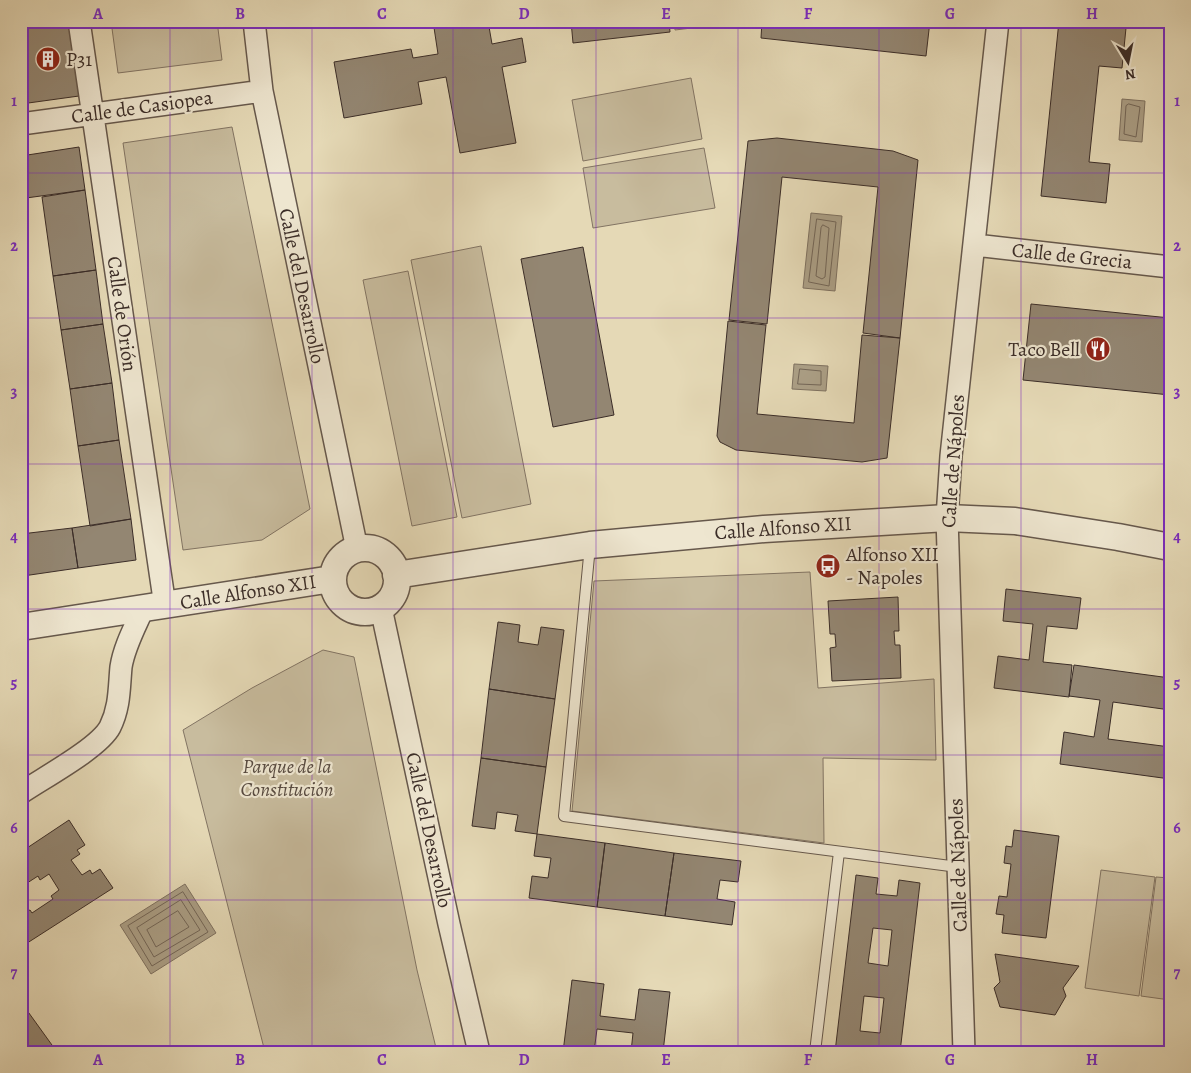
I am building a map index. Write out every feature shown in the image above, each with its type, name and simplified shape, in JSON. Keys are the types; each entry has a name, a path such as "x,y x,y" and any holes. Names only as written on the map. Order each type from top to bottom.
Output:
{"street":[{"name":"Calle de Orión","path":"79,21 154,608"},
{"name":"Calle del Desarrollo","path":"254,21 262,91 357,549"},
{"name":"Calle de Nápoles","path":"964,1052 947,518 951,456 998,21"},
{"name":"Calle de Casiopea","path":"21,124 262,91"},
{"name":"Calle de Grecia","path":"975,245 1170,267"},
{"name":"Calle Alfonso XII","path":"396,575 590,545 764,529 947,518 1014,522 1118,537 1170,547"},
{"path":"357,549 377,551 386,556 393,565 396,575 394,594 381,608 364,612 348,608 336,596 332,579 339,560 357,549"},
{"name":"Calle Alfonso XII","path":"21,627 154,608 332,579"},
{"path":"21,793 100,741 110,727 118,705 121,667 126,649 154,608"},
{"name":"Calle del Desarrollo","path":"381,608 449,924 479,1052"}],"lane":[{"path":"590,545 564,816 958,867"},
{"path":"814,1052 839,852"}],"green space":[{"path":"111,21 217,21 222,60 118,73"},
{"path":"674,21 742,21 742,22 675,30"},
{"path":"691,78 702,139 583,161 572,100"},
{"path":"232,127 310,509 262,540 183,550 123,143"},
{"path":"704,148 715,208 593,228 583,168"},
{"path":"481,246 531,504 462,518 411,260"},
{"path":"408,271 457,517 412,526 363,280"},
{"path":"810,572 818,688 934,679 936,760 823,758 824,843 572,811 594,581"},
{"name":"Parque de la Constitución","path":"323,650 354,657 417,970 437,1052 265,1052 183,730 252,688"},
{"path":"1101,870 1155,877 1139,996 1085,988"},
{"path":"1156,877 1170,878 1170,1000 1141,996"}],"water":[{"path":"1122,99 1145,101 1142,142 1119,140"},
{"path":"811,213 842,216 835,291 803,288"},
{"path":"794,364 828,366 826,391 792,389"},
{"path":"185,884 216,933 151,974 120,925"}],"building":[{"name":"P31","path":"21,21 69,21 79,96 21,104"},
{"path":"433,21 488,21 492,44 522,38 526,62 502,67 516,143 460,153 446,77 418,82 422,104 344,118 334,62 411,49 413,58 438,54"},
{"path":"571,21 669,21 670,32 573,43"},
{"path":"762,21 930,21 926,56 761,38"},
{"path":"1059,21 1126,28 1122,68 1099,66 1089,162 1110,164 1106,203 1041,196"},
{"path":"777,138 893,151 918,160 900,338 863,333 878,187 782,177 767,324 729,320 748,141"},
{"path":"79,147 85,190 26,198 21,156"},
{"path":"21,165 26,198 21,199"},
{"path":"85,190 96,270 53,276 42,197"},
{"path":"583,247 614,415 553,427 521,259"},
{"path":"96,270 103,324 61,330 53,276"},
{"name":"Taco Bell","path":"1031,304 1170,318 1170,395 1023,380"},
{"path":"728,321 766,325 757,414 854,423 862,335 900,338 887,458 862,462 736,450 720,442 717,436"},
{"path":"103,324 112,383 70,389 61,330"},
{"path":"112,383 119,440 78,446 70,389"},
{"path":"119,440 131,519 90,526 78,446"},
{"path":"131,519 136,560 78,568 72,528"},
{"path":"72,528 78,568 23,576 21,534"},
{"path":"1006,589 1081,598 1077,629 1047,626 1043,662 1072,665 1069,697 994,688 998,656 1029,660 1033,624 1003,621"},
{"path":"898,597 899,631 894,631 895,645 900,645 901,678 832,681 830,648 836,647 835,634 830,634 828,601"},
{"path":"498,622 520,625 518,642 538,645 541,627 564,630 555,699 489,689"},
{"path":"1074,665 1170,678 1170,710 1113,702 1108,739 1170,747 1170,779 1060,764 1064,732 1094,737 1100,700 1069,696"},
{"path":"489,689 555,699 546,767 481,758"},
{"path":"481,758 546,767 537,834 515,831 518,815 497,812 495,829 472,826"},
{"path":"69,820 85,845 77,850 80,854 71,860 82,875 90,870 92,874 100,869 113,888 21,947 21,914 30,910 32,913 53,899 51,896 59,890 49,874 40,880 38,876 21,887 21,852"},
{"path":"1014,830 1059,836 1046,938 1002,933 1004,915 996,914 999,896 1007,897 1011,864 1004,863 1006,846 1012,847"},
{"path":"537,834 605,843 597,907 529,898 532,876 548,878 551,858 534,856"},
{"path":"605,843 674,853 665,916 597,907"},
{"path":"674,853 741,861 738,882 720,880 717,899 735,902 732,925 665,916"},
{"path":"856,875 878,878 876,894 897,896 899,880 920,883 900,1052 835,1052","holes":["873,928 892,930 888,966 868,963","864,996 884,998 880,1033 860,1031"]},
{"path":"995,954 1079,966 1063,988 1066,996 1055,1015 1000,1007 994,988 1000,982"},
{"path":"572,980 604,984 600,1016 635,1020 639,989 670,992 663,1052 631,1052 633,1033 597,1029 594,1052 563,1052"},
{"path":"21,1002 57,1052 24,1052 21,1045"}],"place":[{"name":"P31","path":"48,59"},
{"name":"Taco Bell","path":"1098,349"},
{"name":"Alfonso XII - Napoles","path":"828,566"}]}
